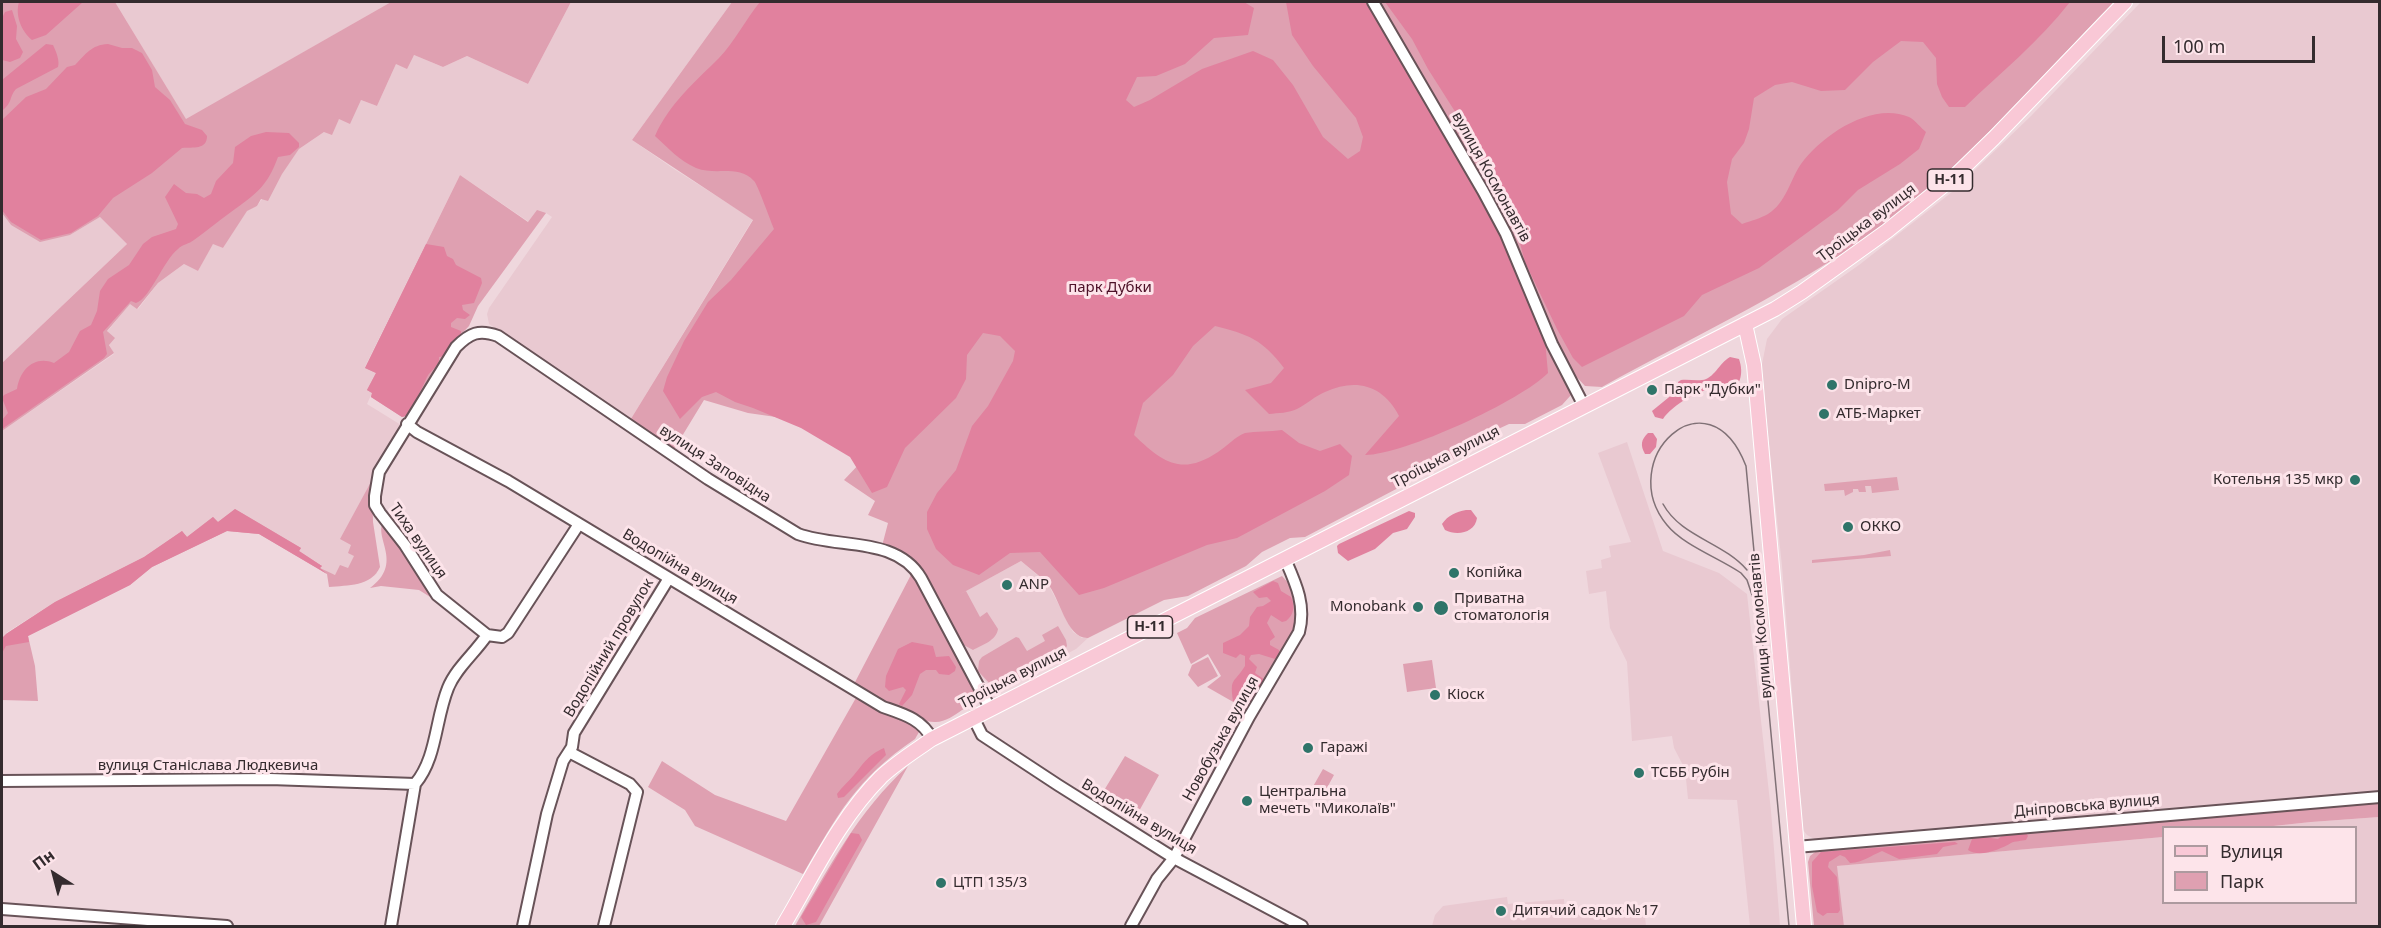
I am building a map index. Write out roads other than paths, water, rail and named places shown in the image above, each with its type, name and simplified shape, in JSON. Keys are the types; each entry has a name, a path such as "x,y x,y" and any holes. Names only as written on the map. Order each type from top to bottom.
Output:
{"main road":[{"name":"Троїцька вулиця","path":"783,927 846,819 860,800 883,776 933,739 1745,324 1802,292 1887,231 1946,184 1994,138 2125,2"},
{"name":"вулиця Космонавтів","path":"1745,324 1754,365 1804,927"}],"street":[{"name":"вулиця Космонавтів","path":"1373,2 1506,234 1552,344 1584,406"},
{"name":"вулиця Заповідна","path":"407,424 456,347 464,339 478,331 498,336 708,479 798,534 814,539 881,549 908,561 915,567 990,708"},
{"name":"Водопійна вулиця","path":"407,424 417,432 507,481 883,707 918,721 927,728 933,739"},
{"name":"Тиха вулиця","path":"407,424 379,472 375,506 405,545 437,595 487,635"},
{"path":"392,927 415,784 426,769 448,688 455,675 487,635 502,637 508,633 579,524"},
{"name":"Новобузька вулиця","path":"1131,927 1157,879 1174,858 1249,717 1299,633 1302,618 1301,597 1285,559"},
{"name":"Водопійний провулок","path":"523,927 548,814 563,761 570,752 574,734 669,578"},
{"name":"Водопійна вулиця","path":"973,717 982,735 1174,858 1296,925"},
{"path":"570,752 634,787 636,798 604,927"},
{"name":"вулиця Станіслава Людкевича","path":"2,781 270,779 415,784"},
{"name":"Дніпровська вулиця","path":"1796,847 2379,797"},
{"path":"2,909 227,927"}],"tram line":[{"path":"1753,598 1747,580 1741,573 1682,539 1667,525 1653,500 1651,475 1658,452 1672,434 1690,424 1710,425 1729,438 1746,466 1789,926"},
{"path":"1663,504 1680,524 1737,560 1747,570"}],"place":[{"name":"Dnipro-M","path":"1832,385"},
{"name":"Парк \"Дубки\"","path":"1652,390"},
{"name":"АТБ-Маркет","path":"1824,414"},
{"name":"Котельня 135 мкр","path":"2355,480"},
{"name":"ОККО","path":"1848,527"},
{"name":"Копійка","path":"1454,573"},
{"name":"ANP","path":"1007,585"},
{"name":"Monobank","path":"1418,607"},
{"name":"Приватна стоматологія","path":"1441,608"},
{"name":"Кіоск","path":"1435,695"},
{"name":"Гаражі","path":"1308,748"},
{"name":"ТСББ Рубін","path":"1639,773"},
{"name":"Центральна мечеть \"Миколаїв\"","path":"1247,801"},
{"name":"ЦТП 135/3","path":"941,883"},
{"name":"Дитячий садок №17","path":"1501,911"}],"park label":[{"name":"парк Дубки","path":"1110,288"}]}
